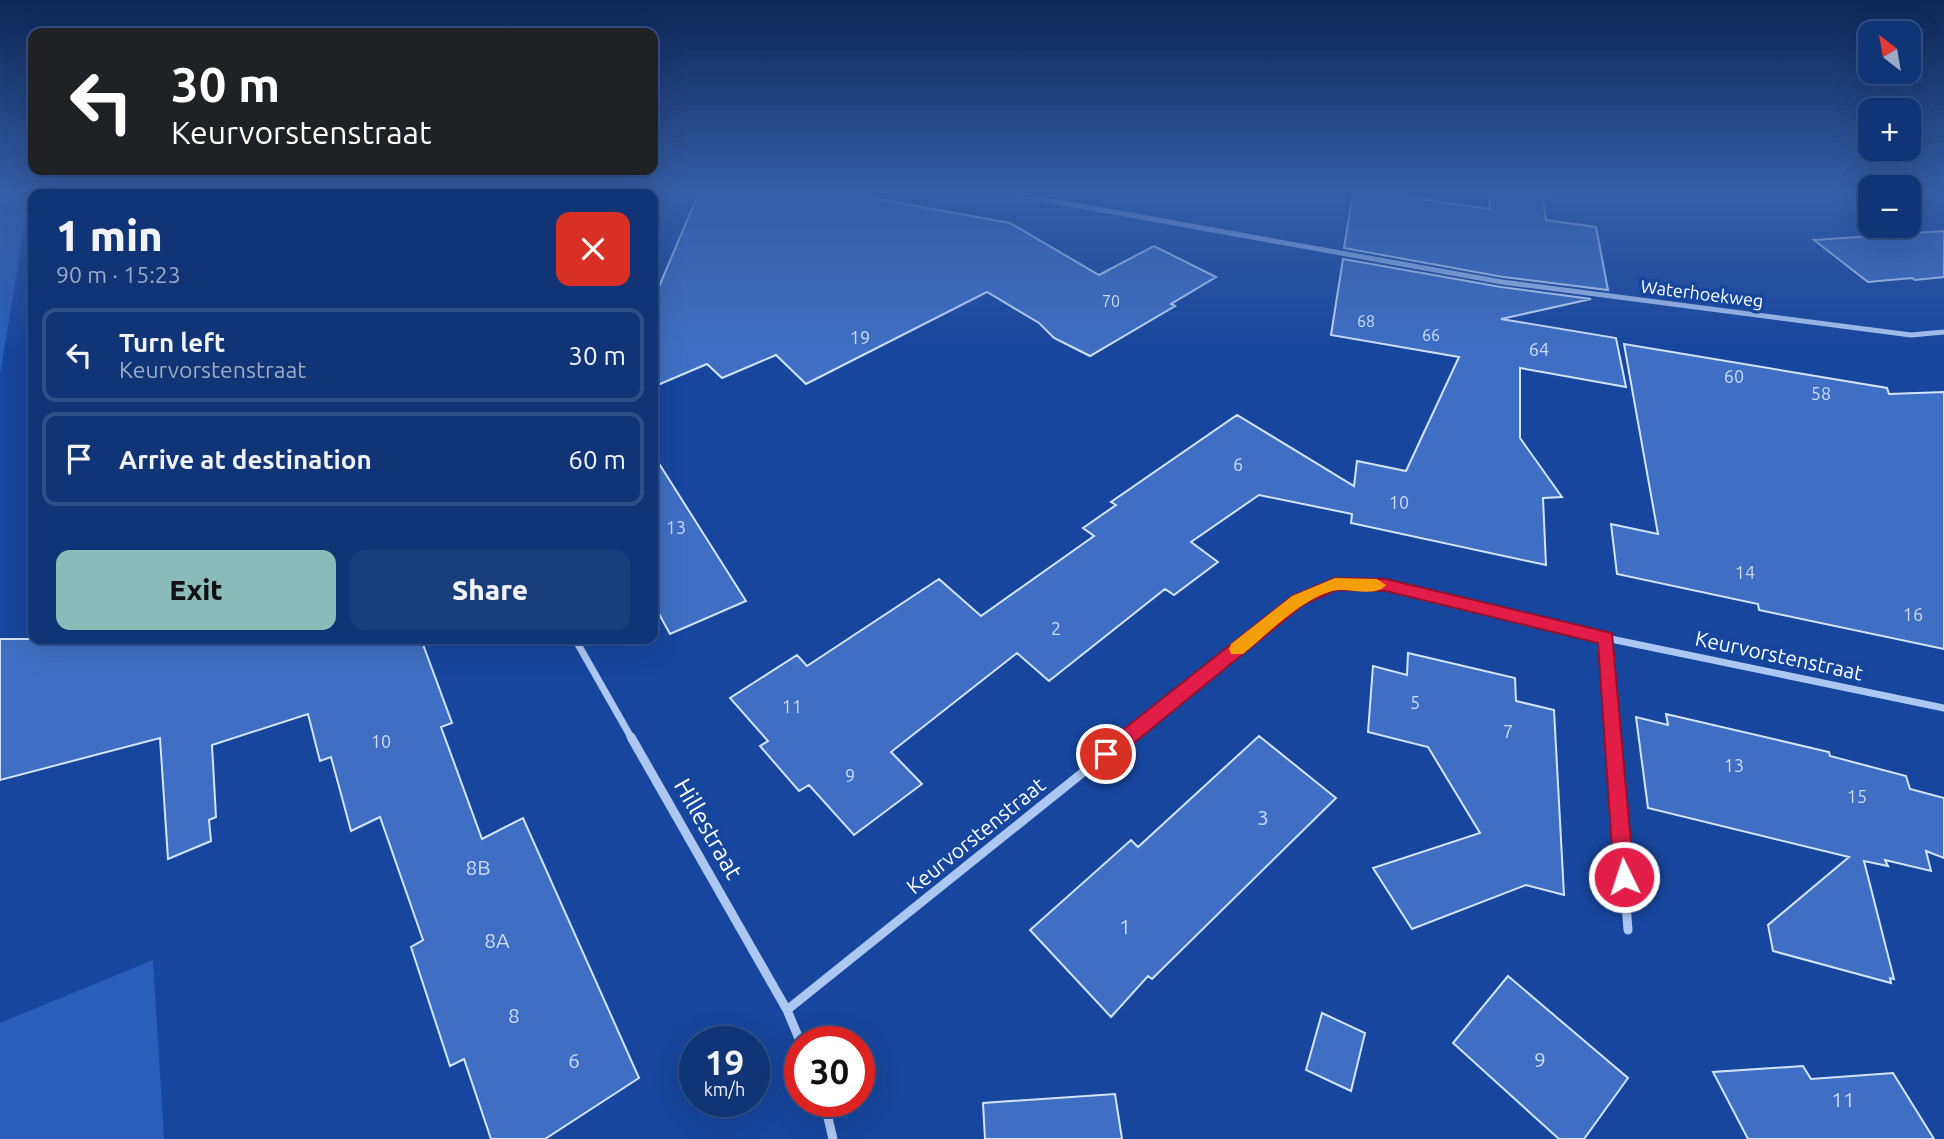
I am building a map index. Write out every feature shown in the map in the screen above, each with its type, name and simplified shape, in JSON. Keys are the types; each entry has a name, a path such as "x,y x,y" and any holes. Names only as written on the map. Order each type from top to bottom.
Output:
{"street":[{"name":"Waterhoekweg","path":"1297,245 1502,282 1911,335 1944,332"},
{"name":"Keurvorstenstraat","path":"787,1010 1297,600 1335,584 1386,585 1606,638 1944,708"},
{"path":"1606,638 1628,930"},
{"name":"Hillestraat","path":"578,644 794,1026"},
{"path":"829,1117 833,1139"}],"shaded area":[{"path":"0,245 21,245 0,374"},
{"path":"153,960 164,1139 0,1139 0,1023"}],"building":[{"path":"677,245 1048,245 1099,275 1154,246 1216,277 1171,304 1175,306 1090,356 1054,338 1039,323 987,292 806,384 776,355 722,378 707,364 658,385 658,289"},
{"path":"1344,245 1599,245 1608,290 1503,277 1344,248"},
{"path":"1821,245 1944,245 1944,277 1868,282"},
{"path":"1343,259 1501,287 1591,299 1501,319 1616,338 1626,387 1520,368 1520,438 1562,497 1543,498 1546,565 1351,523 1352,514 1259,495 1191,542 1218,562 1174,595 1165,589 1049,681 1017,653 891,752 922,784 854,835 809,785 799,791 760,746 768,741 730,698 797,655 807,666 939,579 981,616 1094,536 1083,528 1116,505 1111,502 1237,415 1354,486 1357,461 1406,471 1459,357 1331,335"},
{"path":"1624,344 1887,388 1889,394 1944,392 1944,649 1759,610 1758,604 1617,574 1611,524 1658,534"},
{"path":"658,462 746,601 670,634 658,612"},
{"path":"0,639 28,639 28,644 423,644 452,723 441,727 482,839 523,818 639,1078 545,1139 491,1139 464,1059 450,1066 411,947 423,940 380,817 351,831 331,757 320,761 308,714 212,745 216,817 209,820 211,841 168,859 160,738 0,780"},
{"path":"1408,653 1515,678 1516,701 1554,710 1564,895 1526,885 1412,929 1373,868 1480,833 1428,747 1368,732 1373,666 1407,675"},
{"path":"1666,714 1829,752 1830,756 1906,776 1910,789 1944,798 1944,858 1926,851 1931,871 1885,860 1888,866 1864,861 1894,979 1890,978 1891,983 1773,951 1768,925 1849,857 1648,808 1636,717 1668,725"},
{"path":"1259,736 1336,798 1152,979 1148,976 1111,1017 1030,930 1131,840 1138,847"},
{"path":"1508,976 1628,1078 1584,1139 1559,1139 1453,1043"},
{"path":"1322,1013 1365,1033 1351,1091 1306,1070"},
{"path":"1803,1066 1811,1079 1893,1073 1934,1139 1748,1139 1713,1072"},
{"path":"1115,1094 1122,1139 985,1139 983,1103"}],"slow traffic":[{"path":"1237,649 1297,600 1335,584 1377,585"}],"route":[{"path":"1106,754 1297,600 1335,584 1386,585 1606,638 1624,877"}]}
